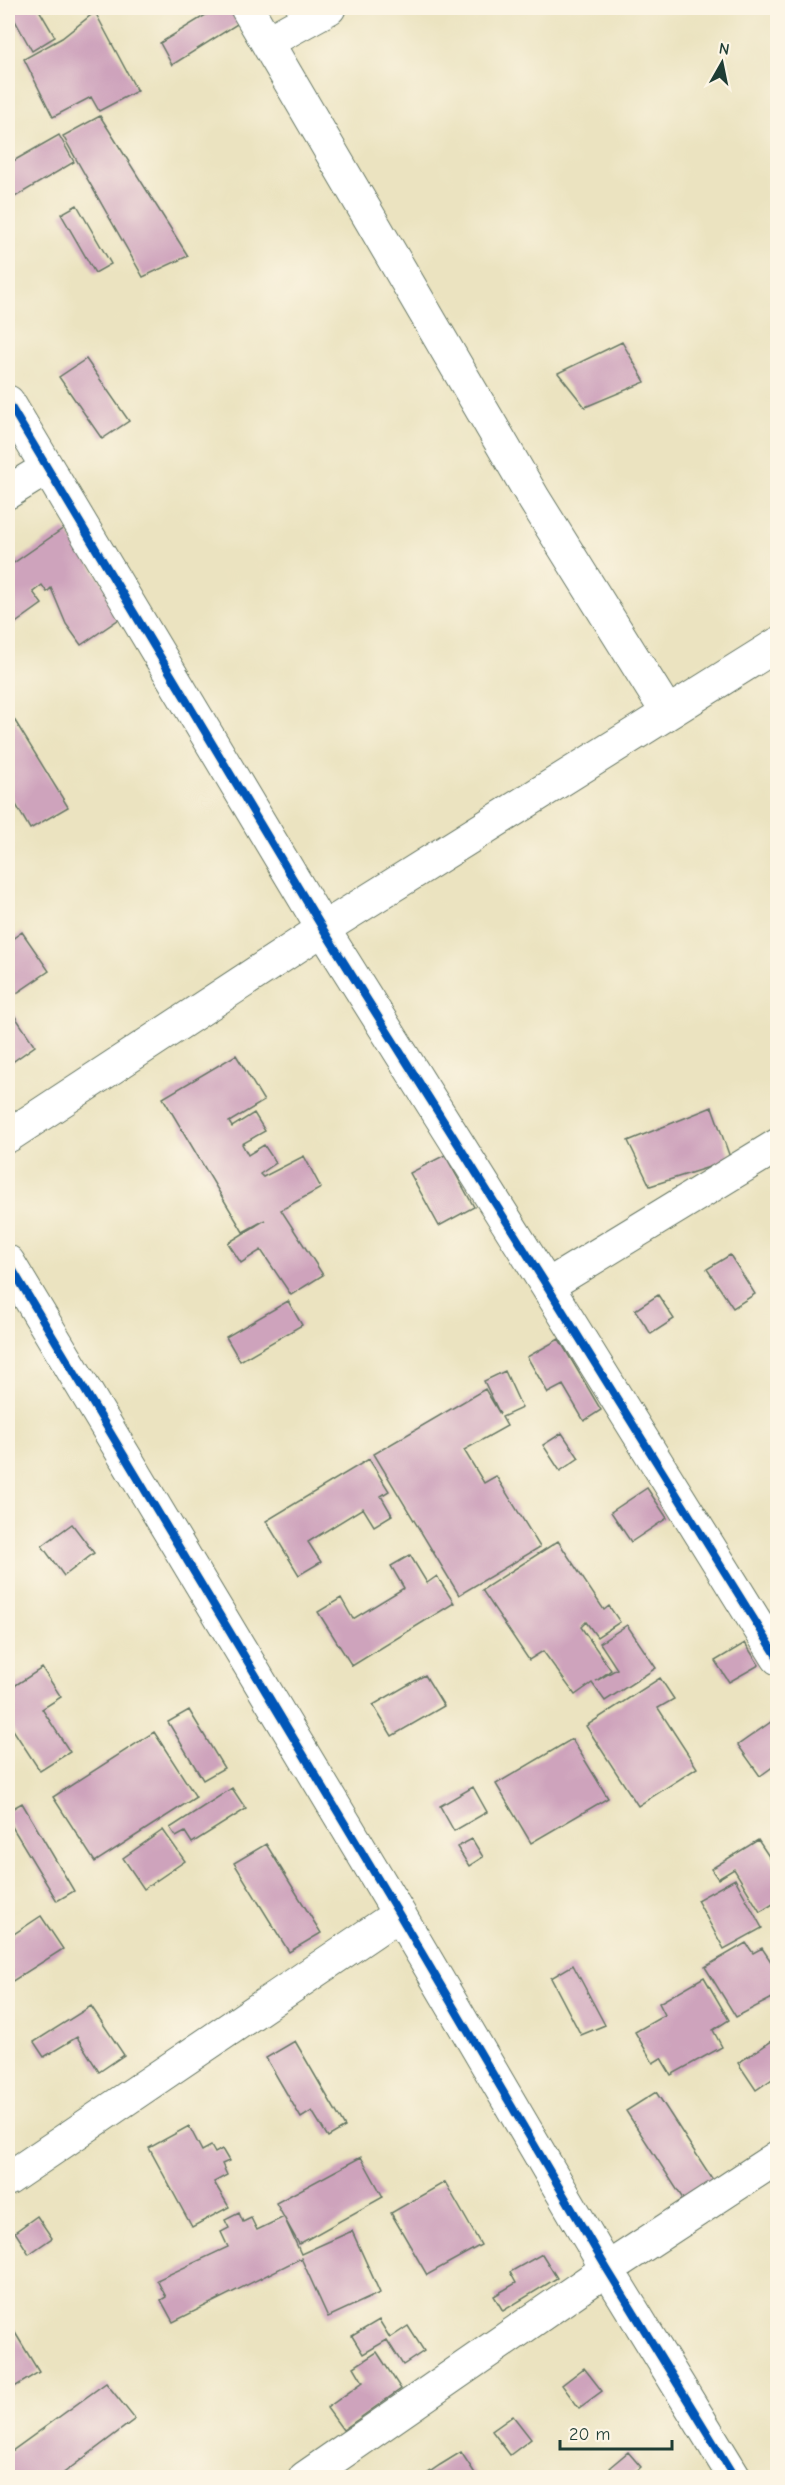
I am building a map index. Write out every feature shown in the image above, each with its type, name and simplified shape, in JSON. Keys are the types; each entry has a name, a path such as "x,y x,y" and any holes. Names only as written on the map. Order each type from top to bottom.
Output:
{"street":[{"path":"247,8 534,499 667,712"},
{"path":"267,42 329,8"},
{"path":"8,402 323,929 772,1638"},
{"path":"8,492 46,468"},
{"path":"8,1136 323,929 777,644"},
{"path":"548,1286 777,1145"},
{"path":"8,1262 399,1914 607,2268 735,2478"},
{"path":"8,2179 399,1914"},
{"path":"305,2478 607,2268 777,2157"}],"building":[{"path":"8,8 38,8 55,37 32,51"},
{"path":"217,8 234,8 242,21 172,65 160,43"},
{"path":"95,12 137,91 99,111 91,97 53,117 24,59 62,38"},
{"path":"100,116 188,256 143,277 63,136"},
{"path":"59,135 74,162 8,201 8,164"},
{"path":"77,205 111,264 95,273 61,214"},
{"path":"622,342 645,382 585,407 558,373"},
{"path":"86,359 129,421 102,439 59,377"},
{"path":"64,528 125,615 81,645 66,624 51,588 47,592 42,585 33,592 42,604 10,627 8,624 8,567"},
{"path":"12,716 68,807 30,829 8,791 8,719"},
{"path":"22,932 49,971 8,999 8,942"},
{"path":"8,1006 35,1046 8,1065"},
{"path":"236,1055 264,1101 229,1122 232,1127 254,1113 265,1131 242,1144 248,1155 264,1145 276,1163 260,1174 263,1177 304,1156 321,1188 281,1210 323,1275 291,1295 261,1250 241,1263 228,1243 265,1220 243,1232 163,1098"},
{"path":"712,1107 731,1160 650,1186 628,1141"},
{"path":"445,1155 474,1207 439,1226 410,1173"},
{"path":"730,1255 755,1294 733,1308 707,1269"},
{"path":"658,1295 674,1319 651,1334 635,1310"},
{"path":"288,1301 302,1325 240,1361 226,1337"},
{"path":"559,1339 601,1410 584,1421 563,1385 548,1393 527,1357"},
{"path":"505,1371 522,1408 502,1417 507,1426 464,1450 484,1483 496,1476 540,1547 459,1595 374,1454 485,1389 500,1414 484,1381"},
{"path":"562,1433 579,1458 560,1471 543,1445"},
{"path":"369,1459 389,1491 381,1496 392,1515 374,1526 363,1508 308,1542 321,1562 299,1575 266,1521"},
{"path":"647,1488 667,1518 631,1542 611,1512"},
{"path":"72,1524 94,1553 64,1576 42,1546"},
{"path":"558,1541 604,1610 609,1606 620,1622 597,1637 586,1622 581,1627 611,1670 596,1681 617,1669 600,1643 627,1625 656,1668 605,1701 592,1683 575,1695 543,1651 529,1660 482,1590"},
{"path":"410,1555 427,1583 437,1576 454,1603 352,1666 318,1612 341,1598 353,1619 404,1588 391,1566"},
{"path":"745,1643 759,1665 729,1682 715,1661"},
{"path":"42,1668 61,1697 42,1709 70,1752 40,1771 12,1728 8,1731 8,1690"},
{"path":"425,1675 444,1706 392,1736 373,1705"},
{"path":"660,1678 674,1699 658,1708 697,1768 638,1806 586,1726"},
{"path":"189,1710 224,1768 203,1780 168,1722"},
{"path":"778,1717 778,1763 760,1776 738,1745"},
{"path":"154,1732 196,1797 95,1862 53,1797"},
{"path":"572,1739 608,1798 531,1843 496,1784"},
{"path":"473,1787 487,1812 454,1831 440,1806"},
{"path":"232,1788 246,1809 192,1843 185,1832 176,1837 170,1828"},
{"path":"22,1803 74,1891 57,1901 8,1820 8,1811"},
{"path":"163,1830 185,1861 144,1889 123,1858"},
{"path":"472,1839 483,1857 469,1866 457,1847"},
{"path":"758,1840 778,1870 776,1888 778,1901 760,1912 734,1869 718,1879 711,1869"},
{"path":"266,1844 321,1933 289,1952 234,1863"},
{"path":"735,1879 762,1928 724,1949 697,1900"},
{"path":"41,1916 63,1949 8,1984 8,1938"},
{"path":"746,1943 753,1953 762,1948 778,1972 778,1995 736,2017 705,1967"},
{"path":"573,1965 605,2025 581,2035 551,1978"},
{"path":"704,1977 729,2020 713,2030 722,2047 671,2075 661,2058 653,2063 635,2032 665,2015 659,2003"},
{"path":"91,2006 124,2055 99,2072 77,2037 44,2057 34,2042"},
{"path":"778,2037 778,2075 756,2090 738,2063"},
{"path":"295,2041 345,2127 328,2137 312,2111 301,2118 266,2058"},
{"path":"656,2092 715,2183 685,2202 626,2111"},
{"path":"189,2126 202,2151 211,2146 215,2153 222,2149 229,2161 222,2164 227,2175 214,2182 229,2207 192,2227 149,2148"},
{"path":"361,2157 383,2197 299,2244 276,2203"},
{"path":"445,2182 481,2245 427,2275 391,2213"},
{"path":"239,2213 243,2222 251,2218 257,2230 284,2217 301,2254 352,2231 380,2293 328,2317 301,2258 173,2322 161,2300 166,2297 157,2280 228,2247 221,2232 229,2228 225,2220"},
{"path":"37,2216 52,2238 29,2254 15,2232"},
{"path":"542,2254 557,2278 503,2311 494,2296 516,2283 510,2272"},
{"path":"379,2320 390,2338 408,2326 424,2351 403,2365 387,2340 363,2354 352,2336"},
{"path":"14,2331 39,2372 8,2391 8,2335"},
{"path":"377,2352 401,2389 343,2430 327,2408 363,2382 354,2367"},
{"path":"584,2368 602,2391 579,2408 562,2385"},
{"path":"106,2383 135,2419 57,2478 8,2478 8,2454"},
{"path":"513,2416 531,2439 510,2455 492,2431"},
{"path":"461,2452 478,2478 421,2478 440,2465"},
{"path":"628,2452 641,2467 629,2478 620,2478 610,2467"}],"cycle path":[{"path":"8,402 323,929 778,1658"},
{"path":"8,1262 399,1914 607,2269 735,2478"}]}
